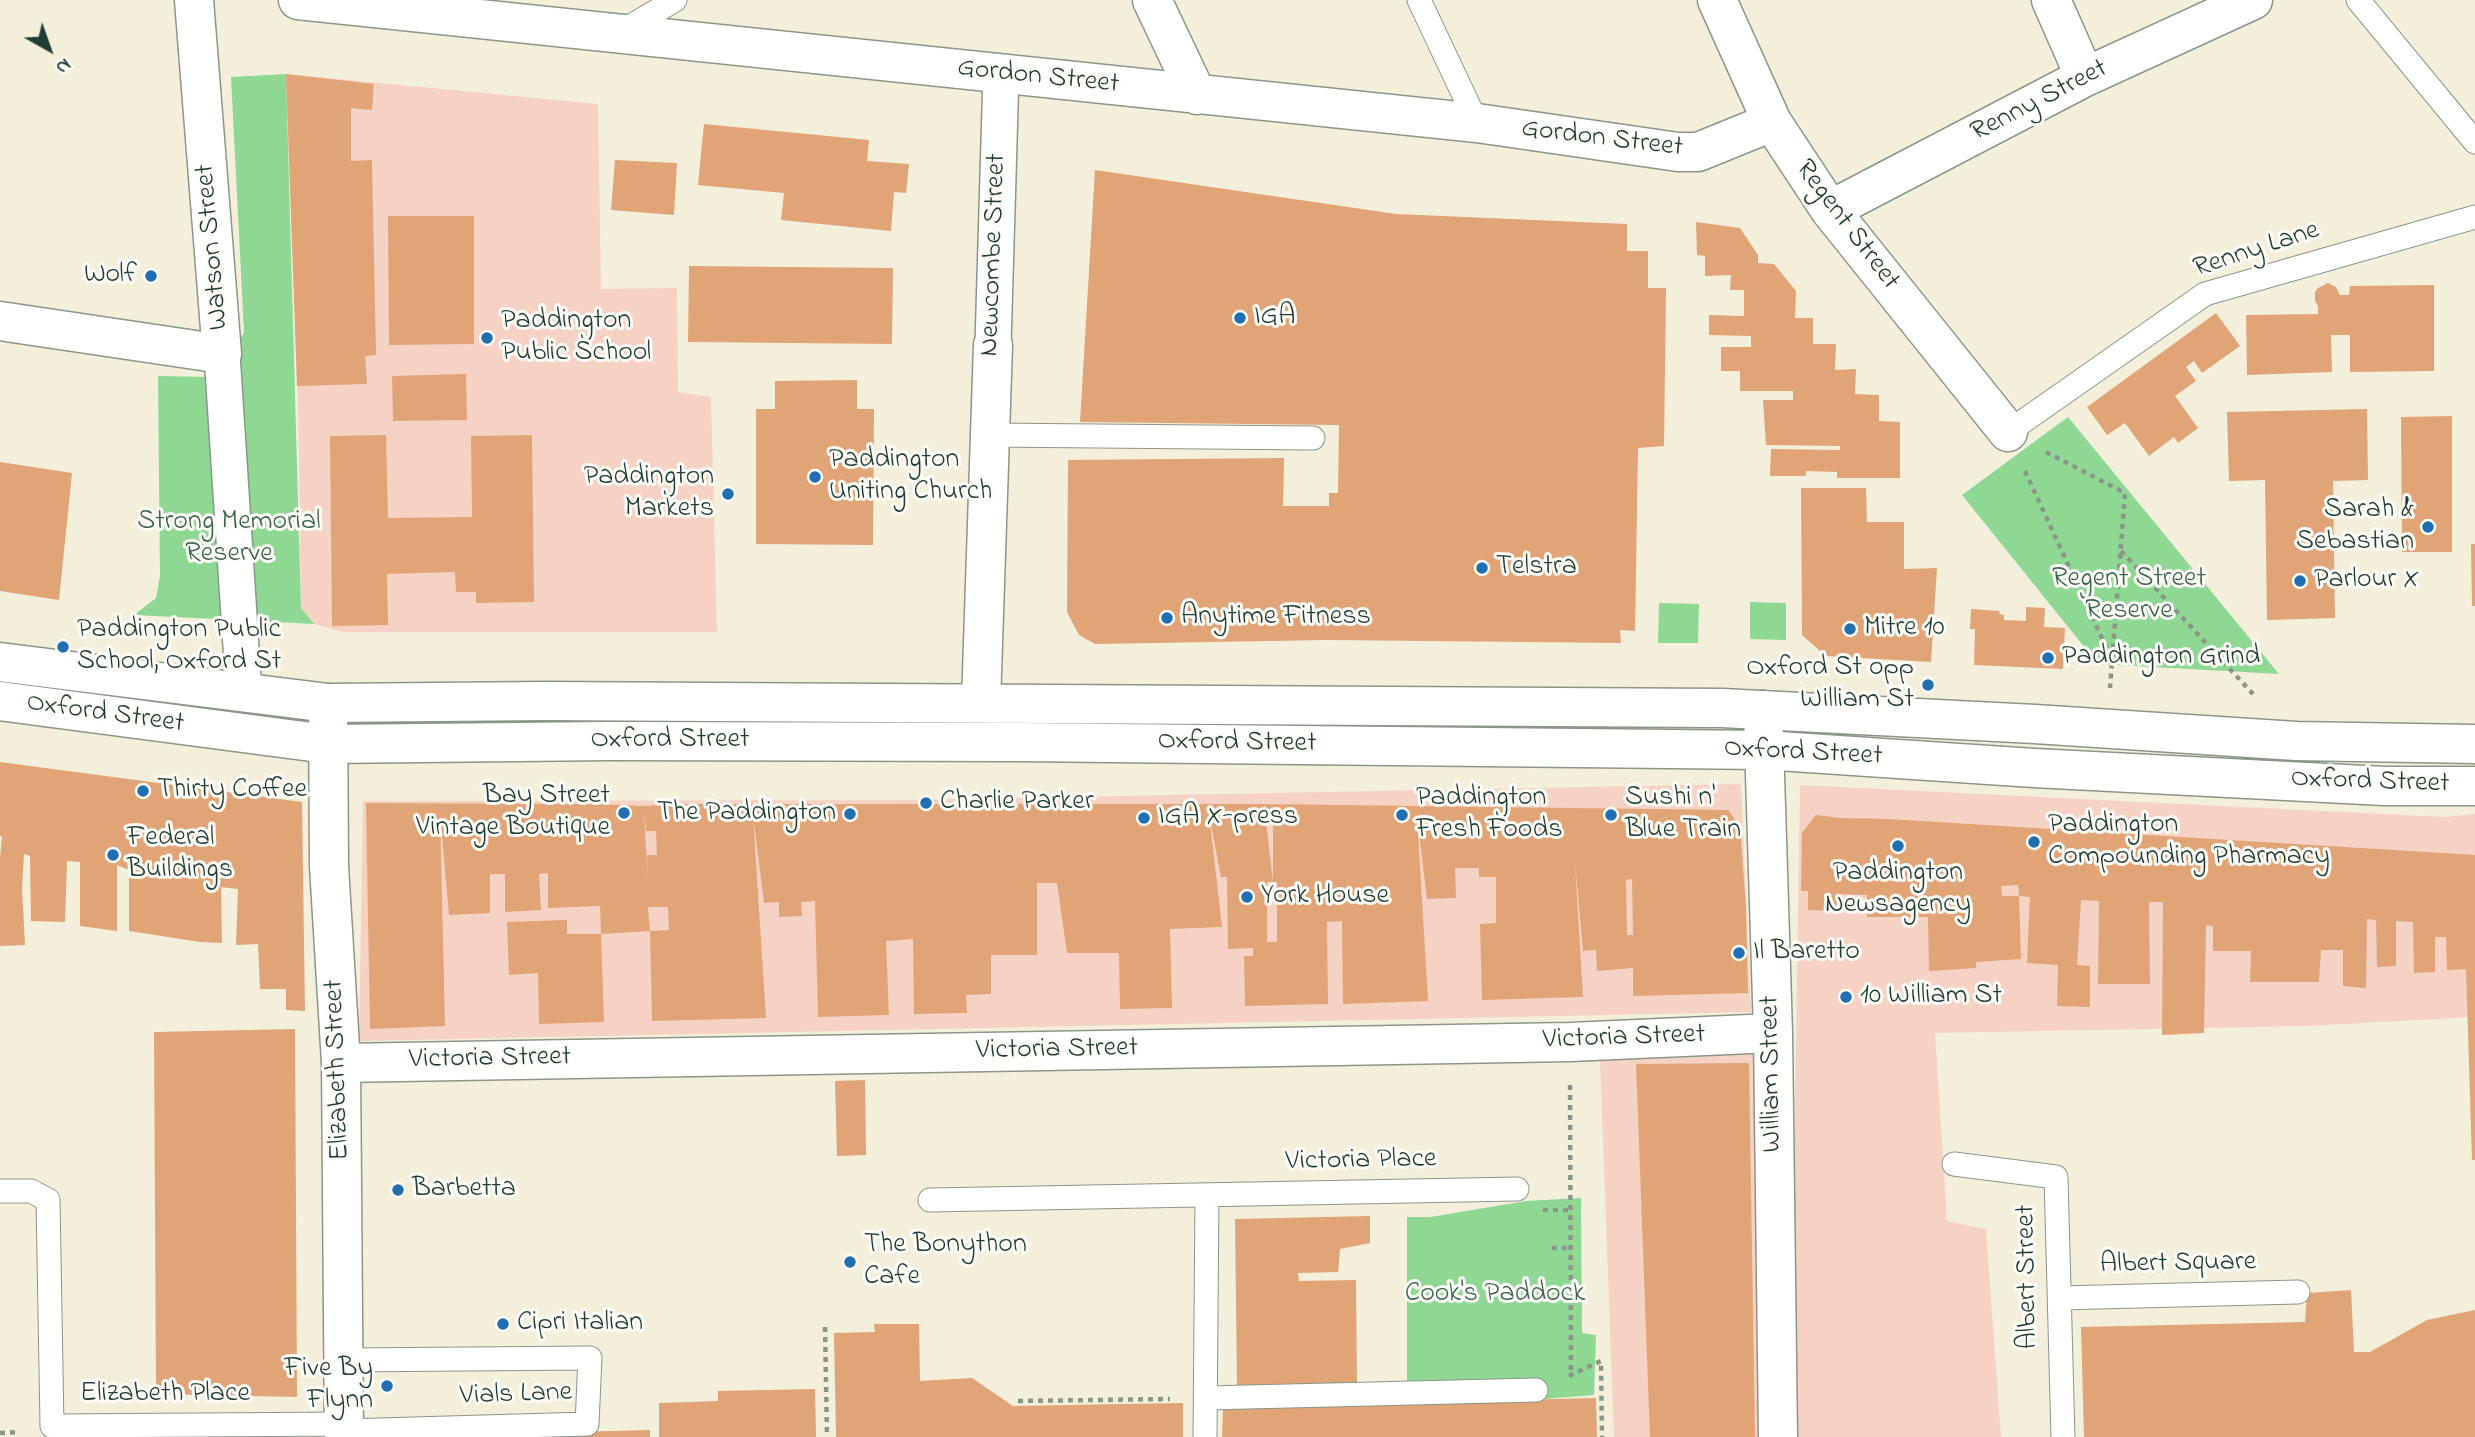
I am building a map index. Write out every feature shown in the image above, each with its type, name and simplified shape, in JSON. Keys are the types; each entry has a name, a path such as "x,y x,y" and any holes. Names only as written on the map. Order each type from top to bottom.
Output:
{"street":[{"name":"Watson Street","path":"0,321 222,354 194,0"},
{"name":"Gordon Street","path":"298,0 1477,123 1678,152 1698,152 1772,122"},
{"path":"1152,0 1197,95"},
{"name":"Regent Street","path":"1717,0 1772,122 1830,210 2007,432"},
{"path":"2050,0 2085,77"},
{"name":"Renny Street","path":"1830,210 2085,77 2253,0"},
{"name":"Newcombe Street","path":"981,703 1001,74"},
{"path":"222,354 244,693"},
{"name":"Oxford Street","path":"0,662 328,704 545,701 1763,710 2296,741 2475,744"},
{"name":"Oxford Street","path":"0,701 327,744 1019,741 1763,750 2034,768 2370,785 2475,786"},
{"name":"Elizabeth Street","path":"328,704 329,866 341,1063 344,1430"},
{"name":"William Street","path":"1763,710 1773,1033 1778,1437"},
{"name":"Victoria Street","path":"341,1063 1570,1042 1773,1033"}],"lane":[{"path":"621,32 675,0"},
{"path":"1419,0 1477,123"},
{"path":"2358,0 2475,142"},
{"name":"Renny Lane","path":"2007,432 2205,294 2475,217"},
{"path":"990,435 1313,438"},
{"name":"Albert Street","path":"1954,1164 2056,1177 2063,1437"},
{"name":"Victoria Place","path":"930,1200 1517,1189"},
{"name":"Elizabeth Place","path":"0,1191 31,1191 48,1200 52,1426 344,1430"},
{"path":"1205,1437 1207,1195"},
{"name":"Albert Square","path":"2060,1298 2298,1292"},
{"name":"Vials Lane","path":"344,1360 590,1358 587,1424 344,1430"},
{"path":"1206,1398 1536,1390"}],"path":[{"path":"2007,432 2125,493 2110,692"},
{"path":"2007,432 2113,663"},
{"path":"2121,550 2258,699"},
{"path":"1570,1042 1571,1375"},
{"path":"1552,1248 1570,1248"},
{"path":"825,1327 827,1437"},
{"path":"1536,1390 1601,1361 1602,1437"},
{"path":"1018,1401 1206,1398"}],"shaded area":[{"name":"Paddington Public School","path":"286,74 598,104 601,289 677,288 678,392 711,397 717,632 343,632 314,624 301,608 298,399"},
{"path":"1741,784 1751,1012 359,1041 363,801 909,800"},
{"path":"1800,785 2444,817 2475,814 2475,1017 2308,1026 1935,1033 1947,1221 1986,1229 2001,1437 1790,1437"},
{"path":"1760,1050 1759,1437 1614,1437 1600,1061"}],"green space":[{"name":"Strong Memorial Reserve","path":"286,74 301,608 314,624 134,615 156,598 160,576 158,376 211,377 230,360 244,332 231,77"},
{"name":"Regent Street Reserve","path":"2068,417 2279,674 2098,664 1962,495"},
{"path":"1750,602 1786,603 1786,640 1750,639"},
{"path":"1659,603 1699,604 1698,643 1658,643"},
{"name":"Cook's Paddock","path":"1581,1198 1582,1333 1596,1335 1594,1395 1532,1400 1407,1385 1407,1217 1431,1217 1526,1201"}],"building":[{"path":"286,74 374,84 372,110 351,108 351,161 372,160 376,355 365,356 367,384 297,386"},
{"path":"704,124 869,140 867,161 909,164 906,193 894,192 891,231 781,220 784,193 698,185"},
{"path":"615,160 677,163 674,215 611,210"},
{"path":"1095,170 1396,214 1627,224 1627,251 1648,251 1648,288 1666,288 1664,446 1638,448 1635,631 1620,630 1621,643 1327,640 1095,644 1079,635 1067,612 1068,460 1284,458 1283,506 1329,506 1329,493 1338,493 1339,425 1080,422"},
{"path":"388,216 474,216 474,344 389,345"},
{"path":"1696,222 1740,228 1758,255 1758,263 1774,264 1796,291 1795,318 1813,318 1813,344 1836,344 1835,370 1856,369 1855,394 1879,395 1879,421 1900,422 1900,478 1837,478 1837,472 1806,471 1806,476 1770,476 1771,449 1840,450 1840,446 1766,445 1763,400 1793,400 1793,391 1740,391 1740,371 1721,371 1721,347 1751,347 1751,336 1709,335 1709,315 1744,316 1744,290 1730,290 1731,275 1705,276 1705,256 1697,255"},
{"path":"689,266 893,268 892,344 688,342"},
{"path":"2328,283 2336,287 2340,295 2349,295 2350,286 2434,285 2434,371 2350,372 2350,335 2331,335 2332,372 2247,375 2246,315 2318,314 2315,292"},
{"path":"2216,313 2240,346 2202,373 2194,361 2186,367 2196,381 2175,396 2198,428 2178,443 2174,437 2149,456 2125,423 2107,435 2087,407"},
{"path":"466,374 467,420 393,421 392,376"},
{"name":"Paddington Uniting Church","path":"857,380 857,409 874,409 873,545 756,544 756,409 775,409 775,381"},
{"path":"2367,409 2368,480 2333,481 2335,618 2267,620 2265,480 2229,481 2227,412"},
{"path":"2452,416 2452,552 2402,552 2401,417"},
{"path":"386,435 388,518 472,517 471,436 532,435 534,602 476,603 476,592 456,592 455,572 387,574 388,625 332,626 330,436"},
{"path":"0,462 72,473 59,600 0,591"},
{"path":"1801,488 1866,488 1867,522 1904,522 1904,569 1937,568 1931,662 1826,656 1802,635"},
{"path":"2471,544 2475,544 2475,606 2472,606"},
{"path":"2026,607 2045,608 2044,627 2065,628 2063,669 1974,665 1975,629 1970,629 1971,609 2000,611 1999,614 2004,615 2004,620 2026,621"},
{"path":"0,762 302,802 305,1011 286,1010 286,989 260,989 258,944 236,945 238,889 221,887 222,943 129,931 129,870 117,865 117,931 80,926 80,862 67,861 65,922 31,921 30,856 24,854 22,888 25,945 0,946"},
{"path":"366,803 643,806 1264,804 1728,810 1740,826 1748,993 1633,996 1633,968 1597,971 1596,950 1583,951 1575,862 1583,997 1482,1000 1480,924 1496,923 1496,877 1479,877 1479,868 1455,868 1456,898 1427,899 1417,816 1428,1001 1343,1004 1342,921 1327,922 1328,1004 1245,1006 1244,956 1253,956 1253,948 1228,949 1227,877 1221,877 1209,814 1222,927 1170,929 1172,1008 1120,1009 1119,953 1067,953 1057,883 1037,883 1037,955 991,955 991,994 966,995 967,1013 914,1014 913,939 886,941 889,1015 818,1017 815,901 801,902 802,916 779,917 779,902 764,903 753,816 766,1018 652,1021 650,931 601,934 600,906 548,908 548,873 539,874 541,910 505,912 505,874 490,874 490,913 449,915 440,813 445,1026 370,1029","holes":["1264,804 1273,824 1273,882","644,814 646,831 656,831 657,855 647,855 648,881","1632,879 1633,935 1627,935 1626,880","1267,882 1277,882 1277,942 1267,942","648,907 668,907 669,930 650,931"]},
{"path":"1816,815 2475,855 2475,1160 2472,1160 2466,969 2447,970 2446,937 2435,937 2435,972 2414,973 2413,922 2396,921 2396,966 2377,967 2376,920 2367,919 2366,988 2343,986 2343,950 2321,950 2319,982 2250,982 2251,951 2213,951 2213,926 2206,925 2204,1033 2162,1035 2163,902 2149,902 2150,984 2098,984 2099,901 2081,900 2077,965 2090,966 2090,1007 2057,1006 2058,965 2027,963 2030,897 2019,896 2021,959 1976,962 1976,968 1929,971 1928,917 1867,917 1867,895 1836,894 1837,911 1808,910 1808,891 1801,891 1802,833","holes":["2018,885 2019,896 2002,896 2001,886"]},
{"path":"567,920 567,934 601,934 604,1022 539,1024 538,973 509,975 507,922"},
{"path":"295,1029 297,1397 156,1394 154,1032"},
{"path":"1749,1063 1755,1437 1650,1437 1636,1064"},
{"path":"865,1080 866,1155 837,1156 835,1081"},
{"path":"1370,1216 1370,1243 1340,1249 1338,1272 1298,1273 1299,1281 1356,1280 1357,1384 1237,1386 1235,1219"},
{"path":"2351,1290 2354,1352 2370,1352 2427,1320 2475,1310 2475,1437 2084,1437 2081,1327 2305,1322 2307,1293"},
{"path":"874,1324 919,1324 920,1381 972,1378 1013,1406 1183,1403 1183,1437 836,1437 834,1333 875,1332"},
{"path":"815,1389 816,1437 659,1437 659,1403 718,1401 718,1391"},
{"path":"1596,1398 1597,1437 1222,1437 1223,1407"},
{"path":"650,1430 650,1437 454,1437 454,1435"}],"place":[{"name":"Wolf","path":"151,276"},
{"name":"IGA","path":"1240,318"},
{"name":"Paddington Public School","path":"487,338"},
{"name":"Paddington Uniting Church","path":"815,477"},
{"name":"Paddington Markets","path":"728,494"},
{"name":"Sarah & Sebastian","path":"2428,527"},
{"name":"Telstra","path":"1482,568"},
{"name":"Parlour X","path":"2300,581"},
{"name":"Anytime Fitness","path":"1167,618"},
{"name":"Mitre 10","path":"1850,629"},
{"name":"Paddington Public School, Oxford St","path":"63,647"},
{"name":"Paddington Grind","path":"2048,658"},
{"name":"Oxford St opp William St","path":"1928,685"},
{"name":"Thirty Coffee","path":"143,791"},
{"name":"Charlie Parker","path":"926,803"},
{"name":"Bay Street Vintage Boutique","path":"624,813"},
{"name":"The Paddington","path":"850,814"},
{"name":"Paddington Fresh Foods","path":"1402,815"},
{"name":"Sushi n' Blue Train","path":"1611,815"},
{"name":"IGA X-press","path":"1144,818"},
{"name":"Paddington Compounding Pharmacy","path":"2034,842"},
{"name":"Paddington Newsagency","path":"1898,846"},
{"name":"Federal Buildings","path":"113,855"},
{"name":"York House","path":"1247,897"},
{"name":"Il Baretto","path":"1739,953"},
{"name":"10 William St","path":"1846,997"},
{"name":"Barbetta","path":"398,1190"},
{"name":"The Bonython Cafe","path":"850,1262"},
{"name":"Cipri Italian","path":"503,1324"},
{"name":"Five By Flynn","path":"387,1386"}]}
